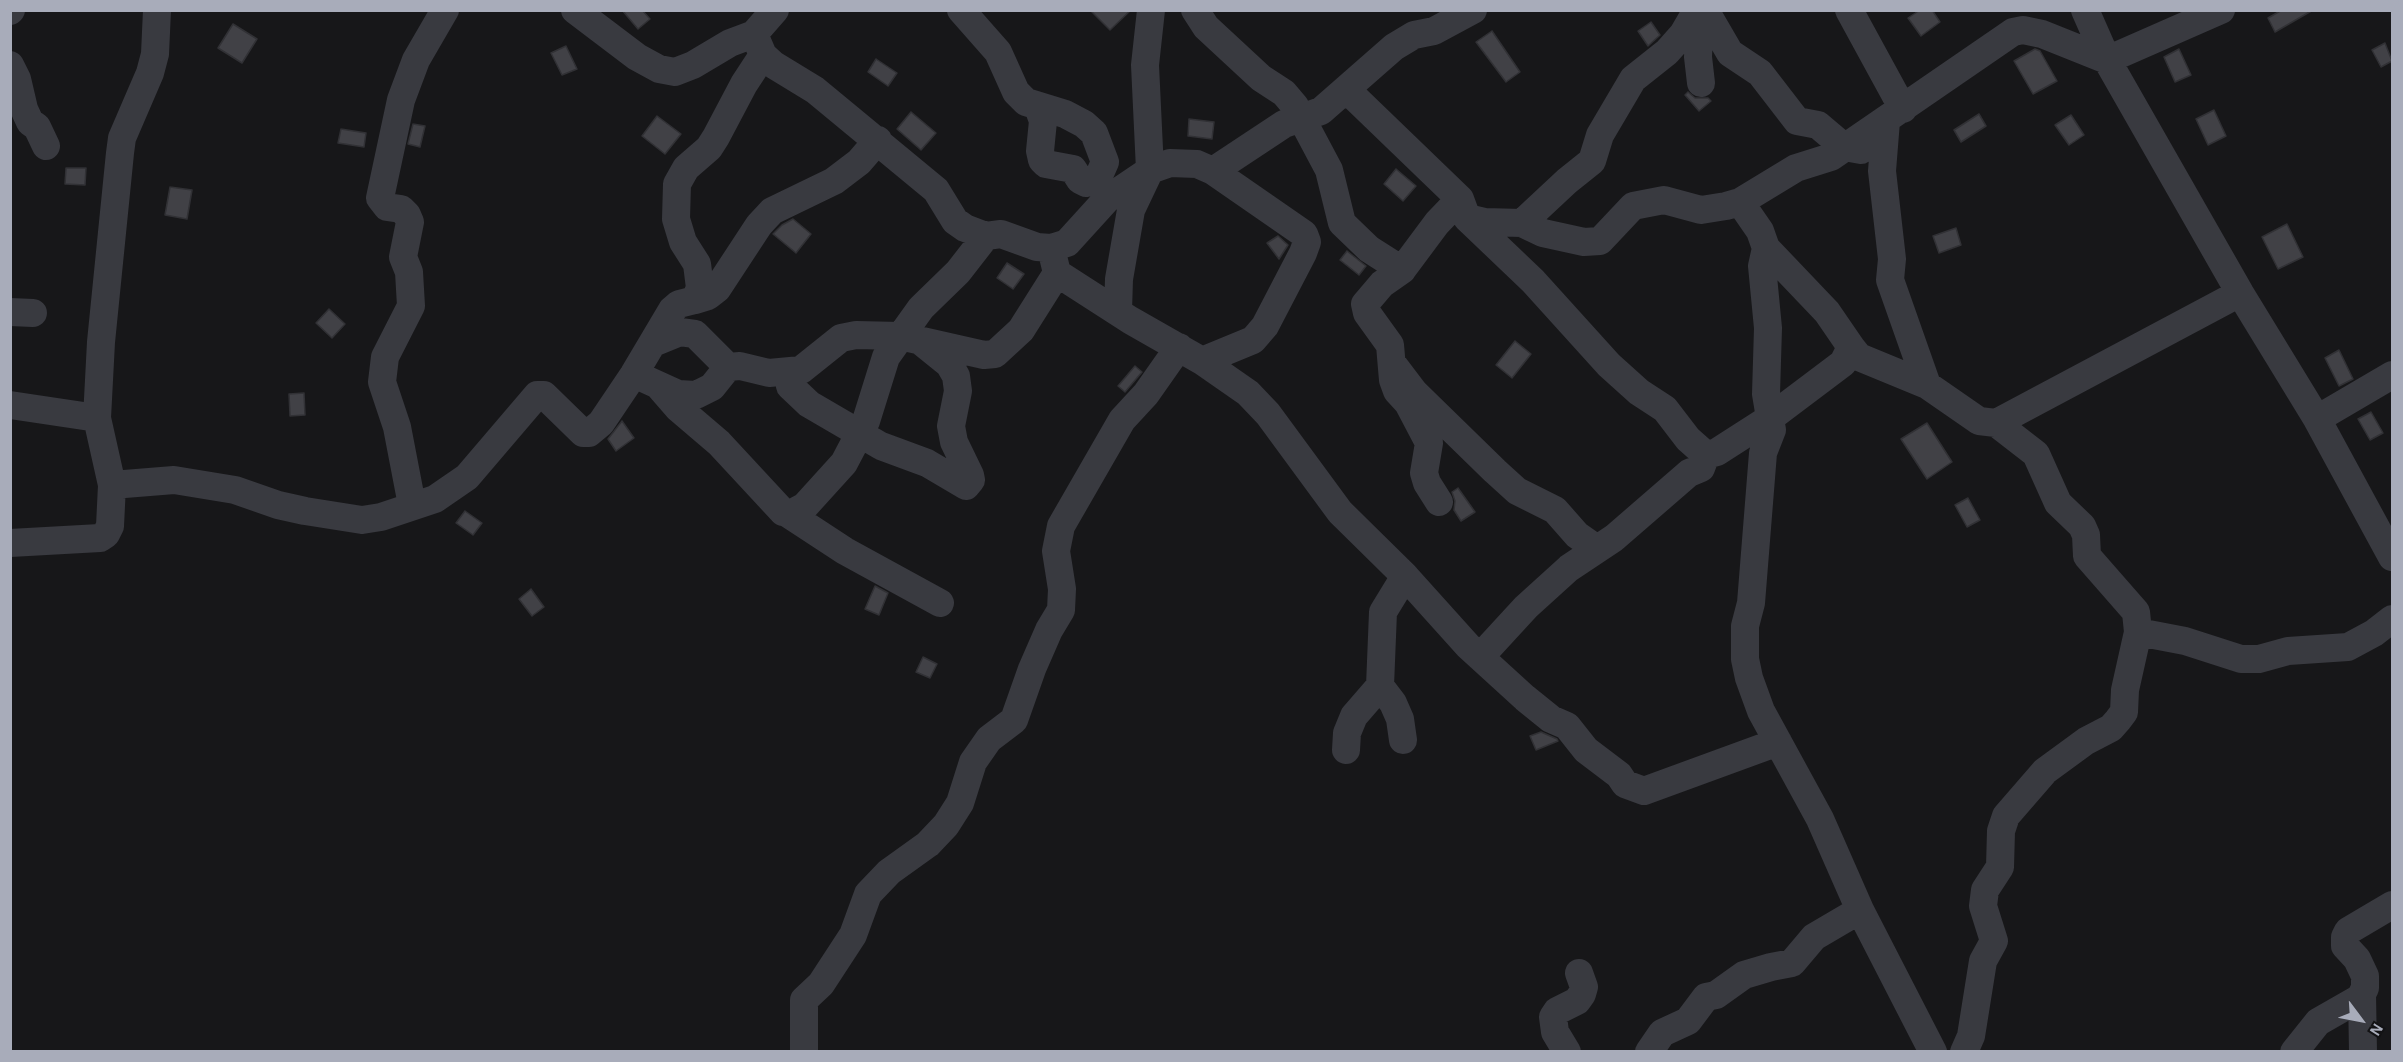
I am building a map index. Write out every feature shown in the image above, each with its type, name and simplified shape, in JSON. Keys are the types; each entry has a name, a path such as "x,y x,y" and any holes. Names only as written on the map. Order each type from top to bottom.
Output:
{"street":[{"path":"10,543 100,538 106,534 110,526 112,485 97,418 101,342 122,138 150,73 155,54 157,10"},
{"path":"412,505 399,436 382,381 385,357 411,306 409,272 403,257 410,222 408,215 401,209 387,207 380,198 401,100 416,60 445,10"},
{"path":"575,10 637,57 659,69 675,72 693,65 730,43 759,44"},
{"path":"695,300 700,288 697,264 683,242 676,219 677,184 686,168 709,148 716,137 744,84 775,10"},
{"path":"961,10 998,52 1016,92 1026,102 1038,107"},
{"path":"1118,311 1119,279 1131,210 1150,170 1145,64 1150,10"},
{"path":"1195,10 1206,27 1243,62 1284,93 1303,119 1329,170 1342,223 1369,249 1402,270"},
{"path":"1213,171 1284,124 1321,111 1348,91 1395,47 1414,35 1434,31 1473,10"},
{"path":"1698,10 1698,57 1701,83"},
{"path":"1522,223 1592,161 1600,135 1633,79 1667,52 1683,34 1698,10"},
{"path":"1705,10 1730,53 1760,73 1797,121 1818,125 1844,147 1865,151 1883,158"},
{"path":"1849,10 1894,115 1883,158 1892,259 1890,280 1927,386"},
{"path":"2085,10 2107,60 2240,293 2317,419 2392,557"},
{"path":"1464,208 1484,222 1522,223 1543,234 1592,242 1600,241 1633,206 1664,200 1710,210 1740,202 1796,168 1816,163 1844,147 1946,80 2001,38 2013,32 2023,30 2042,34 2107,60 2221,10"},
{"path":"759,44 774,65 815,90 936,190 955,221 965,228 986,236 1001,234 1037,247 1118,311 1191,354 1255,400 1268,414 1323,493 1405,576 1480,657 1525,699 1551,719 1567,726 1586,750 1634,790 1644,791 1778,742"},
{"path":"10,65 17,79 24,109 30,122 37,127 46,146"},
{"path":"1348,91 1533,280 1609,365 1639,392 1665,409 1688,439 1706,455"},
{"path":"112,485 174,480 235,490 278,505 362,520 381,517 435,499 467,477 537,395 544,395 583,433 589,434 645,379 653,343 672,310 679,304 708,296 717,289 759,225 772,211 834,181 859,162 878,140"},
{"path":"645,379 678,394 696,395 712,387 728,367 740,366 769,374 801,370 841,338 856,335 912,339 984,355 995,354 1021,330 1054,260 1107,199 1150,170 1170,164 1197,164 1213,171 1304,234 1307,242 1280,301 1265,326 1246,344 1191,354 1146,394 1122,420 1061,526 1056,551 1062,589 1061,610 1049,630 1032,669 1014,720 989,739 973,762 960,803 946,825 928,844 889,872 868,894 853,935 821,984 804,1000 804,1052"},
{"path":"1740,202 1760,231 1766,248 1827,312 1851,356 1927,386 1979,421 1996,423 2036,454 2058,503 2082,526 2086,535 2087,556 2136,612 2137,647 2125,690 2124,711 2111,728 2086,741 2045,771 2006,816 2001,831 2000,867 1985,890 1983,906 1994,941 1983,961 1971,1036 1964,1052"},
{"path":"1439,502 1427,483 1424,472 1429,443 1408,403 1397,391 1390,345 1367,313 1365,304 1382,284 1402,270 1437,223 1464,208"},
{"path":"787,513 805,506 844,463 860,433 886,357 912,339 921,308 958,273 986,236"},
{"path":"1766,248 1762,266 1768,328 1766,394 1772,429 1763,453 1759,484 1750,603 1745,626 1745,658 1761,711 1820,819 1860,910 1933,1052"},
{"path":"1996,423 2240,293"},
{"path":"653,343 680,332 694,333 728,367"},
{"path":"788,372 790,386 809,404 897,453 927,463 963,485 969,484 970,474 954,442 951,426 958,399 956,376 944,359 912,339"},
{"path":"1706,455 1717,452 1770,418 1851,356"},
{"path":"1392,363 1414,392 1495,471 1517,491 1555,510 1587,542"},
{"path":"2317,419 2392,375"},
{"path":"645,379 719,443 787,513 845,551 940,603"},
{"path":"10,405 97,418"},
{"path":"1587,542 1614,538 1689,473 1701,468 1706,455"},
{"path":"1480,657 1526,607 1573,566 1587,542"},
{"path":"1346,750 1347,733 1354,716 1380,686 1383,612 1405,576"},
{"path":"2138,632 2185,641 2241,659 2259,659 2289,651 2348,647 2374,633 2392,618"},
{"path":"1380,686 1393,703 1401,719 1403,740"},
{"path":"2363,1052 2362,994 2365,976 2357,959 2345,946 2345,937 2348,932 2392,905"},
{"path":"1649,1052 1662,1033 1688,1021 1706,997 1716,995 1744,975 1771,966 1792,963 1814,937 1860,910"},
{"path":"1567,1052 1555,1032 1553,1017 1557,1011 1577,1001 1582,994 1584,987 1579,973"},
{"path":"2294,1052 2318,1022 2352,1004 2362,994"}],"building":[{"path":"622,10 642,10 650,19 638,29"},
{"path":"1090,10 1131,10 1110,30"},
{"path":"1920,10 1932,10 1940,22 1921,36 1908,18"},
{"path":"2282,10 2313,10 2275,32 2268,18"},
{"path":"1651,22 1660,35 1648,46 1638,31"},
{"path":"233,24 257,39 242,63 218,48"},
{"path":"1492,31 1520,72 1506,82 1476,42"},
{"path":"2385,43 2392,61 2381,67 2372,50"},
{"path":"566,46 577,69 562,75 551,53"},
{"path":"2035,49 2040,51 2057,81 2033,94 2014,61"},
{"path":"2179,49 2191,75 2175,82 2164,57"},
{"path":"876,59 897,73 888,86 868,72"},
{"path":"1688,92 1695,98 1708,98 1711,101 1699,111 1685,95"},
{"path":"2214,110 2226,136 2208,145 2196,119"},
{"path":"911,112 936,133 921,150 897,129"},
{"path":"1979,114 1986,126 1961,142 1954,130"},
{"path":"2071,115 2084,135 2069,145 2055,125"},
{"path":"657,116 681,134 665,154 642,136"},
{"path":"1189,119 1214,122 1212,139 1188,136"},
{"path":"413,124 425,126 420,147 408,144"},
{"path":"341,129 366,133 364,147 338,143"},
{"path":"66,168 86,168 85,185 65,184"},
{"path":"1396,169 1416,186 1403,201 1384,184"},
{"path":"170,187 192,190 187,219 165,215"},
{"path":"793,219 811,234 796,253 773,234"},
{"path":"2287,224 2303,257 2278,269 2262,237"},
{"path":"1956,228 1961,245 1939,253 1933,236"},
{"path":"1278,236 1288,245 1279,259 1267,243"},
{"path":"1347,251 1366,266 1359,275 1340,260"},
{"path":"1007,263 1024,274 1013,289 997,278"},
{"path":"329,309 345,324 332,338 316,323"},
{"path":"1515,341 1531,354 1512,378 1496,365"},
{"path":"2339,350 2353,379 2339,386 2325,358"},
{"path":"1135,366 1142,372 1125,392 1118,386"},
{"path":"304,393 305,415 290,416 289,394"},
{"path":"2371,412 2383,433 2370,440 2358,419"},
{"path":"622,421 634,438 616,451 608,439"},
{"path":"1927,423 1952,462 1927,479 1901,439"},
{"path":"1458,488 1475,512 1461,521 1454,510 1455,501 1452,492"},
{"path":"1968,498 1980,520 1967,527 1955,505"},
{"path":"465,511 482,523 473,535 456,523"},
{"path":"875,586 888,593 879,615 865,609"},
{"path":"531,589 544,607 532,616 519,599"},
{"path":"923,657 937,664 930,678 916,672"},
{"path":"1541,732 1558,741 1536,750 1530,736"}]}
